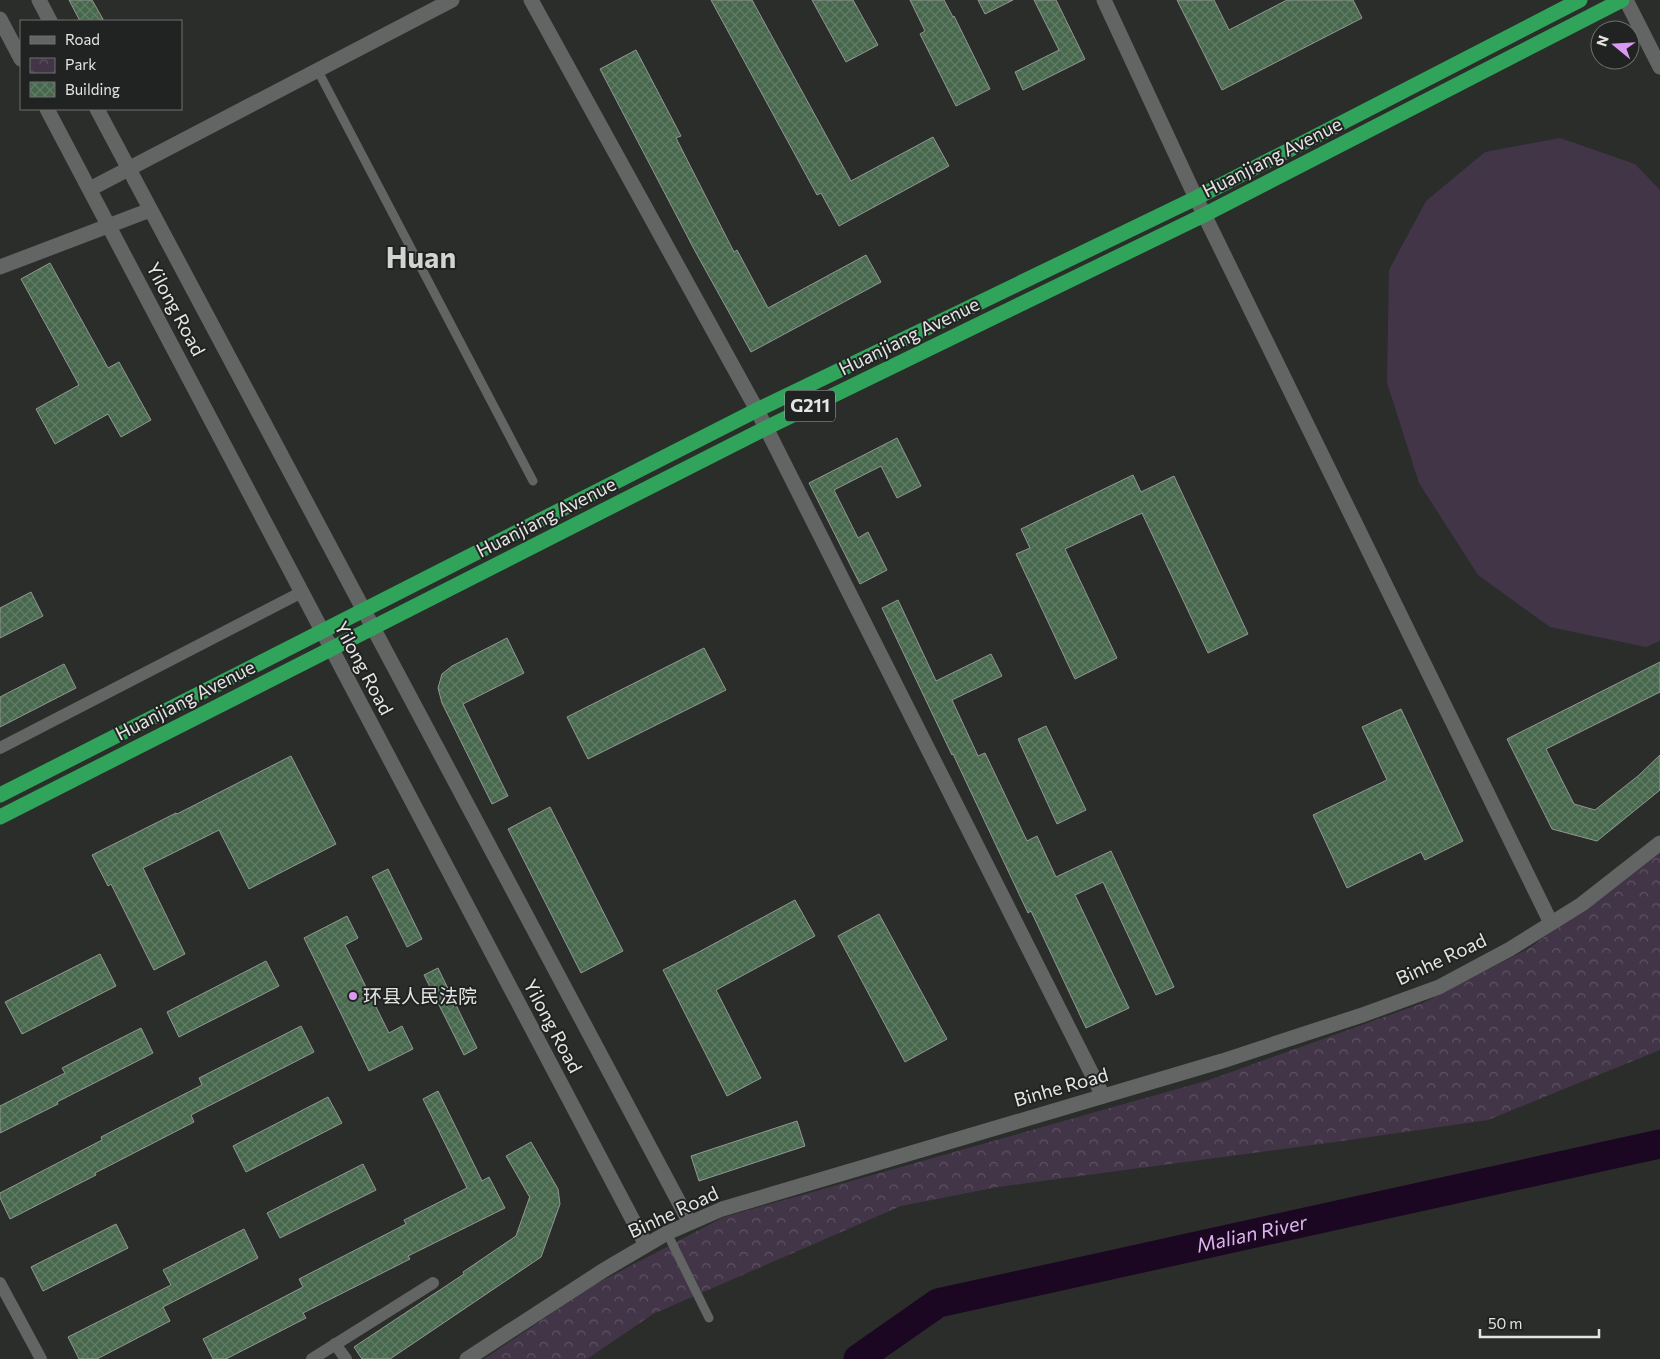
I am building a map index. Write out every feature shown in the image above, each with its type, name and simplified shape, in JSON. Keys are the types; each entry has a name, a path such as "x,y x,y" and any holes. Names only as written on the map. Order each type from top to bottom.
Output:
{"highway":[{"name":"Huanjiang Avenue","path":"2,790 323,632 757,410 1196,198 1580,0"},
{"name":"Huanjiang Avenue","path":"0,817 766,428 1204,215 1624,0"}],"main road":[{"path":"39,0 49,20"},
{"path":"90,189 452,0"},
{"path":"531,0 757,410 1103,1096"},
{"path":"1104,0 1204,215 1550,923"},
{"path":"1624,0 1660,67"},
{"path":"0,19 20,57"},
{"name":"Yilong Road","path":"48,110 646,1245"},
{"name":"Yilong Road","path":"98,110 690,1223"},
{"path":"0,268 150,210"},
{"name":"Binhe Road","path":"467,1359 646,1245 667,1233 722,1209 1231,1058 1365,1014 1439,987 1510,949 1582,904 1660,843"}],"street":[{"path":"318,71 533,481"},
{"path":"0,748 302,592"},
{"path":"667,1233 709,1318"},
{"path":"312,1359 433,1283"},
{"path":"0,1284 40,1359"},
{"path":"335,1344 346,1359"}],"green space":[{"path":"1560,138 1635,164 1660,190 1660,641 1646,647 1550,627 1478,575 1419,483 1387,383 1389,270 1426,201 1485,152"},
{"path":"1660,851 1660,1050 1488,1120 998,1187 901,1206 653,1314 587,1359 484,1359 594,1285 724,1217 1209,1080 1423,1003 1528,949"}],"building":[{"path":"69,0 92,0 103,20 79,20"},
{"path":"711,0 752,0 851,181 933,137 949,166 839,226 821,193 817,195"},
{"path":"812,0 853,0 878,45 846,62"},
{"path":"910,0 944,0 954,16 990,89 956,106 920,34 925,31"},
{"path":"978,0 1013,0 985,14"},
{"path":"1034,0 1056,0 1085,59 1023,90 1015,72 1059,50"},
{"path":"1177,0 1214,0 1229,30 1287,0 1353,0 1362,18 1222,90"},
{"path":"636,50 681,136 676,138 734,252 737,250 768,308 866,255 881,282 751,352 695,251 600,69"},
{"path":"50,263 108,368 119,362 151,420 121,437 108,414 55,444 36,409 79,385 21,279"},
{"path":"897,438 921,486 897,498 881,466 834,490 858,538 868,532 887,570 860,584 809,483"},
{"path":"1133,475 1141,492 1174,476 1248,634 1208,653 1142,513 1065,549 1117,658 1075,679 1016,554 1030,548 1021,529"},
{"path":"31,592 43,616 0,638 0,608"},
{"path":"898,600 936,681 991,654 1002,676 952,700 978,756 985,753 1027,841 1037,836 1056,877 1111,851 1174,987 1156,995 1103,882 1075,895 1129,1008 1086,1028 1031,911 1028,913 882,608"},
{"path":"507,638 524,673 463,704 508,796 492,804 442,703 438,688 442,674 452,666"},
{"path":"704,648 726,690 588,759 567,717"},
{"path":"1660,662 1660,692 1546,749 1574,804 1595,810 1638,776 1660,755 1660,790 1597,841 1552,829 1507,739"},
{"path":"64,664 76,688 0,727 0,697"},
{"path":"1401,709 1463,841 1425,860 1421,852 1347,888 1313,815 1387,780 1362,727"},
{"path":"1046,726 1086,810 1057,824 1018,739"},
{"path":"291,756 336,844 249,889 219,830 143,868 185,954 154,970 111,884 108,886 92,855"},
{"path":"550,807 623,951 581,973 508,829"},
{"path":"388,869 422,939 407,947 372,877"},
{"path":"795,900 815,936 716,990 761,1078 727,1096 663,970"},
{"path":"879,914 947,1039 905,1062 838,936"},
{"path":"347,916 358,938 345,945 389,1033 402,1026 413,1049 369,1071 304,938"},
{"path":"100,954 116,986 22,1034 5,1002"},
{"path":"266,961 279,986 179,1037 167,1012"},
{"path":"438,968 477,1048 464,1055 424,975"},
{"path":"301,1026 314,1052 191,1115 194,1122 10,1219 0,1198 0,1193 102,1140 101,1137 202,1085 199,1078"},
{"path":"141,1028 153,1053 0,1133 0,1106 65,1073 62,1068"},
{"path":"438,1091 482,1181 489,1177 505,1208 408,1256 410,1259 303,1313 306,1318 226,1359 213,1359 203,1339 303,1287 299,1279 406,1224 404,1220 467,1188 423,1099"},
{"path":"328,1097 342,1123 246,1172 233,1146"},
{"path":"797,1121 805,1146 699,1181 691,1156"},
{"path":"531,1142 558,1189 560,1204 541,1257 390,1359 362,1359 354,1347 464,1274 463,1272 516,1236 530,1196 506,1156"},
{"path":"363,1164 376,1190 280,1238 267,1213"},
{"path":"116,1224 128,1248 43,1291 31,1267"},
{"path":"244,1229 258,1258 163,1307 170,1321 97,1359 79,1359 68,1337 171,1285 163,1270"}],"waterway":[{"name":"Malian River","path":"858,1359 938,1303 1660,1144"}],"place":[{"name":"环县人民法院","path":"353,996"}],"district":[{"name":"Huan","path":"421,258"}]}
